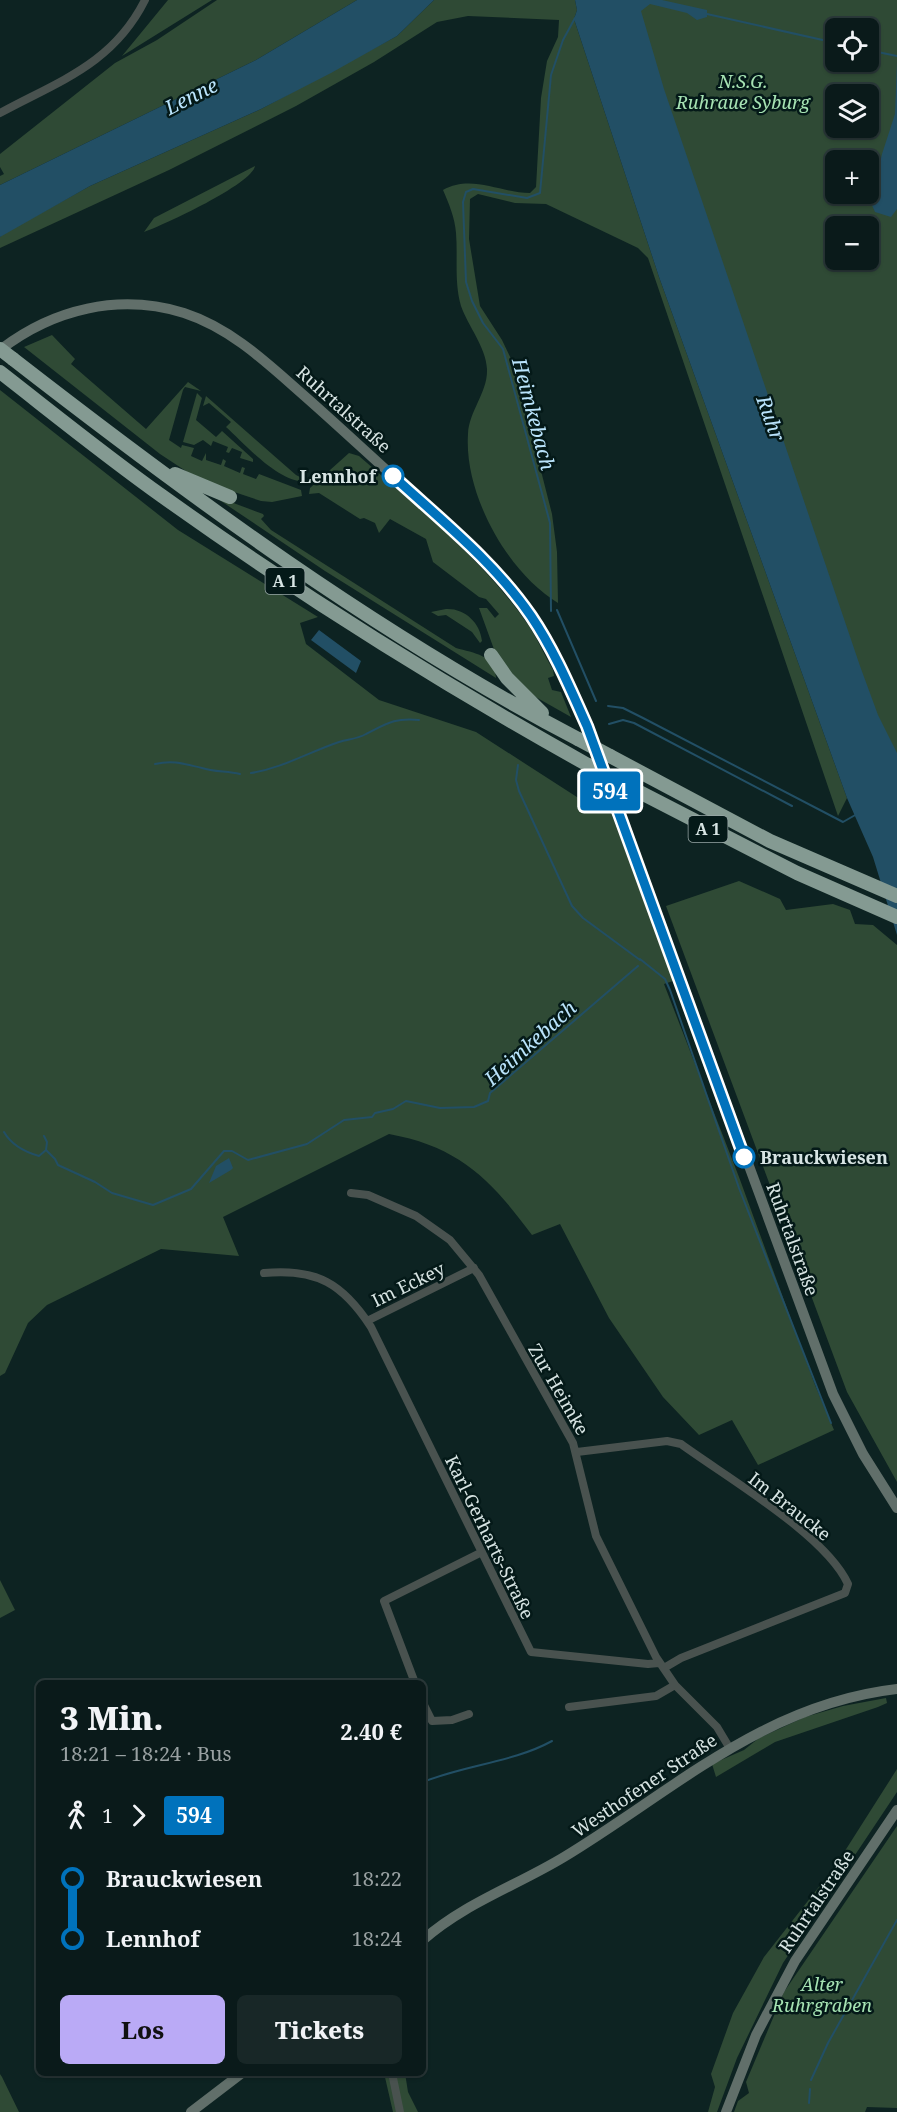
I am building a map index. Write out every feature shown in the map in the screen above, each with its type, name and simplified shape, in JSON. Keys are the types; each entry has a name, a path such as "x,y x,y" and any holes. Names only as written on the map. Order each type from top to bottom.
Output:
{"highway":[{"name":"A 1","path":"0,349 118,441 311,576 421,647 556,727 610,756 789,849 897,896"},
{"name":"A 1","path":"0,372 153,490 263,567 422,670 620,782 797,873 897,917"},
{"path":"118,441 182,478 230,497"},
{"path":"490,655 507,678 556,727"}],"main road":[{"name":"Ruhrtalstraße","path":"0,349 49,320 68,312 105,305 147,306 172,310 220,329 267,363 355,441 475,551 518,599 558,661 587,726 833,1394 863,1454 897,1508"},
{"name":"Westhofener Straße","path":"426,1938 472,1904 570,1853 729,1748 815,1707 853,1696 897,1689"},
{"name":"Ruhrtalstraße","path":"726,2112 756,2036 795,1961 897,1810"},
{"path":"191,2112 238,2076"}],"street":[{"path":"0,113 97,61 124,33 145,0"},
{"name":"Zur Heimke","path":"351,1192 368,1195 416,1216 450,1240 474,1268 569,1433 577,1452 596,1536 661,1666 675,1685 717,1727 729,1748"},
{"name":"Im Eckey","path":"264,1273 301,1272 317,1277 341,1290 367,1321 474,1268"},
{"name":"Karl-Gerharts-Straße","path":"367,1321 531,1652 661,1666"},
{"name":"Im Braucke","path":"577,1452 667,1441 681,1444 802,1531 828,1555 848,1584 845,1593 661,1666"},
{"path":"414,1680 384,1601 482,1552"},
{"path":"569,1707 656,1696 675,1685"},
{"path":"426,1709 432,1721 452,1720 469,1714"},
{"path":"393,2076 400,2112"}],"green space":[{"path":"168,0 212,0 122,56"},
{"path":"217,0 357,0 256,60 0,185 0,176 4,174 0,167 0,154 115,63 157,40"},
{"path":"434,0 575,0 577,10 574,19 659,277 847,798 838,816 648,258 638,248 546,204 515,203 478,194 470,199 469,239 480,306 502,340 514,365 552,514 557,552 558,603 539,589 506,552 481,506 473,481 468,434 472,417 485,386 487,369 484,353 461,306 457,279 455,227 443,190 454,186 475,184 530,193 536,187 541,98 547,61 558,37 559,20 468,16 437,22 374,62 296,106 169,170 0,248 0,237 3,234 90,186 261,109 397,36"},
{"name":"N.S.G. Ruhraue Syburg","path":"621,0 897,0 897,801"},
{"path":"255,166 250,174 224,193 144,232 154,218"},
{"path":"52,335 75,359 71,364 146,429 188,382 201,391 185,387 183,390 169,440 181,448 182,445 194,448 191,456 202,461 206,453 206,460 221,465 223,459 226,461 224,466 240,473 242,467 245,468 243,474 256,479 259,474 301,490 302,496 272,502 261,501 201,481 160,454 24,347"},
{"path":"0,390 178,530 318,617 300,623 306,644 379,700 476,732 580,799 609,807 673,981 664,984 834,1430 758,1465 732,1420 699,1435 663,1397 609,1318 560,1224 532,1235 502,1198 472,1169 436,1148 389,1134 223,1217 239,1256 161,1249 47,1305 28,1323 5,1373 0,1376"},
{"path":"197,393 202,398 196,420 216,437 222,431 253,459 253,462 240,458 242,452 232,448 229,453 226,452 228,447 213,441 211,446 203,440 194,445 183,442"},
{"path":"206,396 296,475 308,481 286,477 253,453 226,427 231,422 209,403 203,406"},
{"path":"349,453 359,456 427,515 492,579 532,631 553,670 554,676 548,678 552,690 561,692 571,717 525,691 495,652 479,608 487,608 495,618 499,614 486,599 479,597 433,562 426,539 390,519 379,533 375,523 364,518 360,519 319,493 309,494 310,488"},
{"path":"212,495 263,514 261,519 271,530 456,648 488,660 495,670 496,678 325,571"},
{"path":"446,609 459,611 470,618 478,628 482,641 480,643 472,632 446,615 438,616 431,612"},
{"path":"739,881 780,899 786,910 833,904 850,910 855,924 873,925 897,945 897,1482 847,1392 666,906"},
{"path":"0,1580 15,1610 0,1618"},
{"path":"886,1698 887,1703 878,1707 775,1742 716,1777 712,1764 744,1750 759,1738 805,1717 843,1706"},
{"path":"897,1769 897,1792 783,1963 737,2058 717,2112 708,2112 715,2087 711,2074 733,2013 764,1957 836,1865"},
{"path":"897,1826 897,2108 867,2107 865,2112 734,2112 738,2101 749,2093 746,2082 784,1992"},
{"path":"0,2074 2,2077 19,2112 0,2112"},
{"path":"385,2076 405,2076 408,2092 418,2112 393,2112"}],"water":[{"name":"Lenne","path":"357,0 434,0 397,36 331,73 261,109 90,186 0,237 0,185 256,60"},
{"name":"Ruhr","path":"575,0 662,0 707,10 707,17 697,20 687,13 650,4 641,11 664,89 860,666 878,715 897,753 897,935 873,857 847,798 659,277 574,19 577,10"},
{"path":"897,62 897,209 891,217 875,212 871,204 879,204 879,167 895,114"},
{"path":"319,630 361,661 356,673 311,640"},
{"path":"229,1158 233,1168 209,1183 216,1166"}],"waterway":[{"path":"707,14 825,41"},
{"name":"Heimkebach","path":"551,611 550,523 503,349 483,323 466,282 463,202 466,192 473,189 527,198 540,193 551,75 563,40 575,18"},
{"path":"879,52 897,56"},
{"path":"557,610 596,701"},
{"path":"608,706 623,708 843,822 857,814"},
{"path":"251,773 263,771 339,742 360,737 391,722 419,720"},
{"path":"609,724 623,720 634,723 792,806"},
{"path":"155,764 179,763 240,774"},
{"name":"Heimkebach","path":"518,765 516,780 519,791 572,906 583,918 640,960"},
{"path":"640,959 665,979 670,990 739,1188 831,1423"},
{"name":"Heimkebach","path":"46,1150 58,1165 95,1182 112,1193 153,1205 191,1189 224,1151 232,1151 248,1160 307,1144 344,1120 372,1117 375,1113 393,1109 406,1101 440,1108 474,1107 488,1101 490,1093 638,966"},
{"path":"4,1132 19,1148 39,1156 46,1150 47,1142 44,1136"},
{"path":"426,1781 522,1754 552,1741"},
{"name":"Alter Ruhrgraben","path":"811,2080 828,2043 897,1920"},
{"name":"Alter Ruhrgraben","path":"809,2103 810,2089"}],"bus line":[{"name":"594","path":"393,476 490,566 531,617 558,661 587,726 744,1157"}],"place":[{"name":"Lennhof","path":"393,476"},
{"name":"Brauckwiesen","path":"744,1157"}]}
